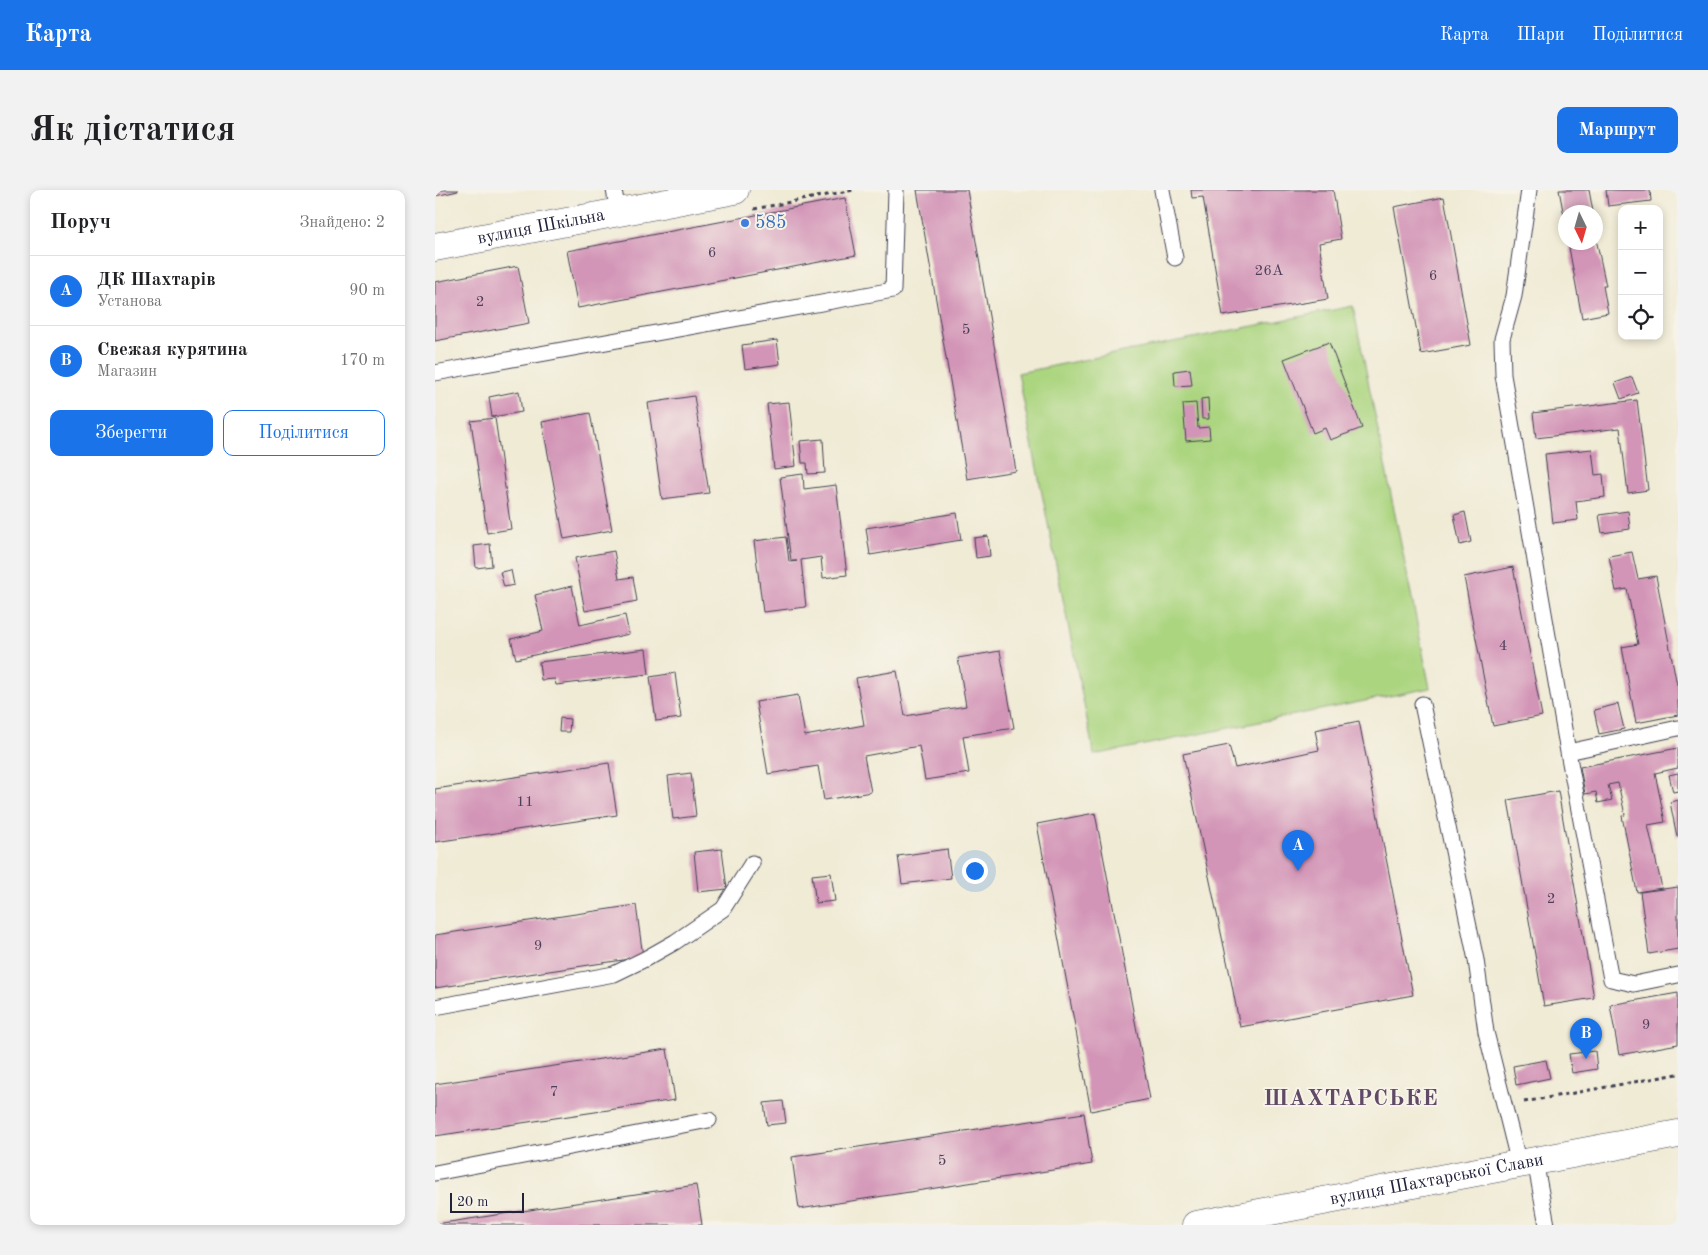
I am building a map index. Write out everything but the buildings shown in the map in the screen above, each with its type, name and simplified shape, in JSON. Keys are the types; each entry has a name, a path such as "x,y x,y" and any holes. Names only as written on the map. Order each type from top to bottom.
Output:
{"street":[{"name":"вулиця Шкільна","path":"435,247 616,201 735,190"},
{"name":"вулиця Шахтарської Слави","path":"1196,1225 1678,1134"}],"lane":[{"path":"435,373 893,290 895,190"},
{"path":"1162,190 1175,258"},
{"path":"1529,190 1514,296 1502,339 1503,376 1568,752 1611,980 1634,984 1678,974"},
{"path":"1422,704 1477,960 1486,1032 1504,1106 1527,1163 1547,1225"},
{"path":"1568,752 1678,728"},
{"path":"435,1007 614,974 675,942 723,909 752,863"},
{"path":"435,1173 709,1120"}],"path":[{"path":"1504,1106 1678,1074"}],"green space":[{"path":"1353,306 1430,688 1094,755 1018,373"}],"place":[{"name":"585","path":"745,223"},
{"name":"ДК Шахтарів","path":"1298,871"},
{"name":"Свежая курятина","path":"1586,1059"}],"district":[{"name":"ШАХТАРСЬКЕ","path":"1351,1099"}]}
